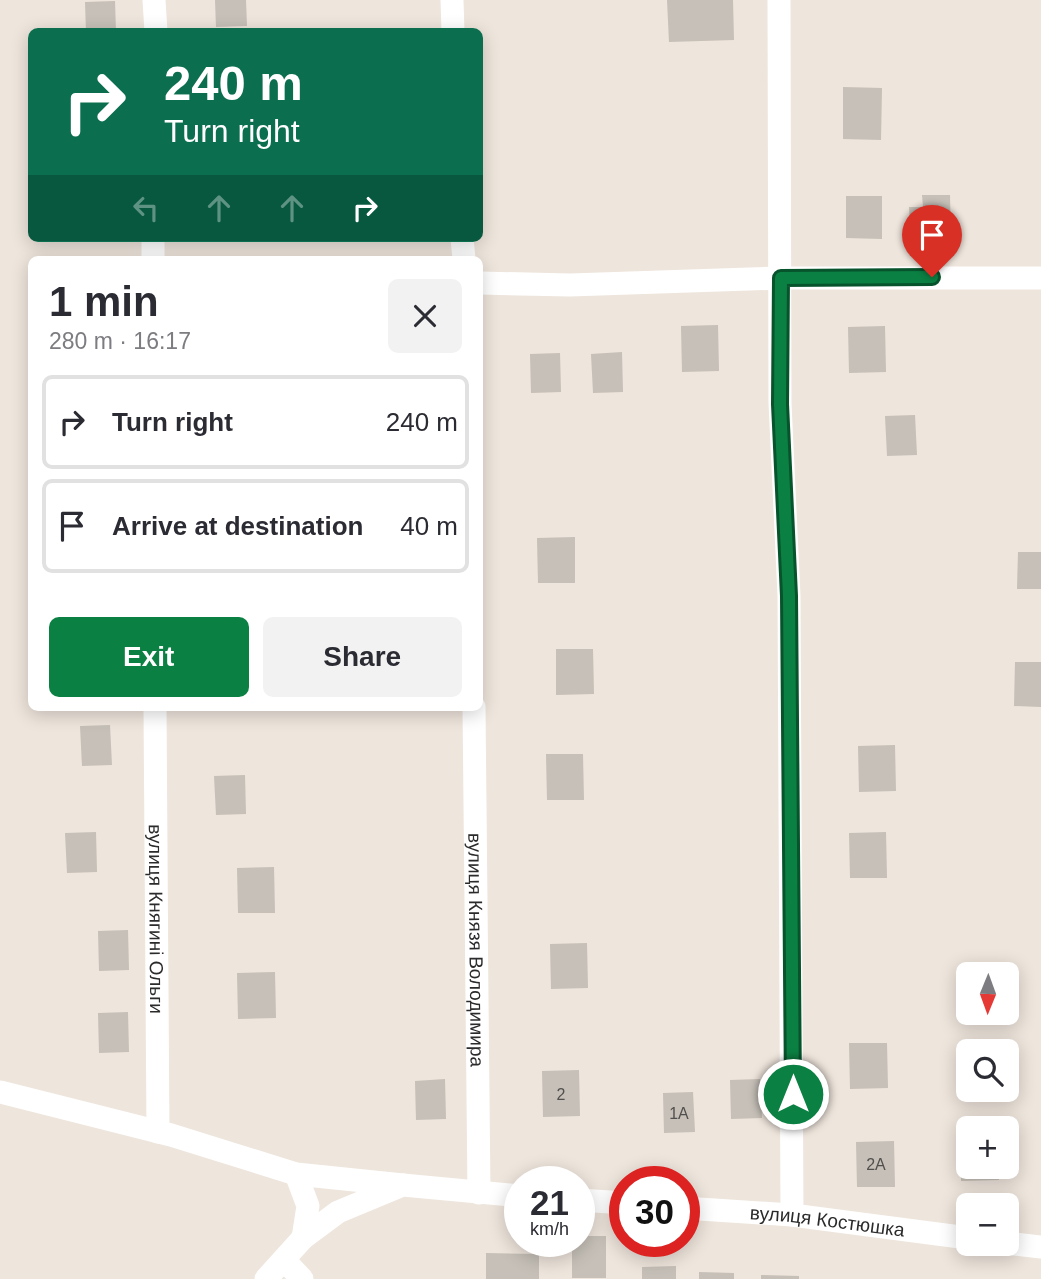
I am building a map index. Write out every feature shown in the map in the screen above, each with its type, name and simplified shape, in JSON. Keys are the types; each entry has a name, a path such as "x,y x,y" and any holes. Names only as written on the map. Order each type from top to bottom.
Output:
{"street":[{"path":"154,0 156,28"},
{"path":"452,0 453,28"},
{"path":"779,0 780,404 789,596 792,1215"},
{"path":"483,283 570,285 781,278 1041,278"},
{"name":"вулиця Княгині Ольги","path":"155,711 158,1132"},
{"name":"вулиця Князя Володимира","path":"474,711 479,1193"},
{"path":"0,1092 158,1132 296,1174 504,1195"},
{"path":"296,1174 308,1206 303,1238"},
{"path":"266,1279 303,1238 338,1212 403,1185"},
{"name":"вулиця Костюшка","path":"700,1209 792,1215 956,1236"},
{"path":"1019,1244 1041,1247"},
{"path":"284,1260 302,1279"}],"building":[{"path":"215,0 246,0 247,26 216,27"},
{"path":"667,0 733,0 734,40 669,42"},
{"path":"115,1 116,28 86,28 85,2"},
{"path":"843,87 882,88 881,140 843,139"},
{"path":"922,195 950,195 951,241 919,242 919,225 910,226 909,207 923,207"},
{"path":"846,196 882,196 882,239 846,238"},
{"path":"718,325 719,371 682,372 681,326"},
{"path":"885,326 886,372 849,373 848,327"},
{"path":"622,352 623,392 593,393 591,354"},
{"path":"560,353 561,392 531,393 530,354"},
{"path":"915,415 917,455 887,456 885,416"},
{"path":"575,537 575,583 538,583 537,538"},
{"path":"1018,552 1041,552 1041,589 1017,589"},
{"path":"556,649 593,649 594,694 556,695"},
{"path":"1015,662 1041,662 1041,707 1014,706"},
{"path":"110,725 112,765 82,766 80,726"},
{"path":"895,745 896,791 859,792 858,746"},
{"path":"546,754 583,754 584,800 547,800"},
{"path":"245,775 246,814 216,815 214,776"},
{"path":"96,832 97,872 67,873 65,833"},
{"path":"886,832 887,878 850,878 849,833"},
{"path":"274,867 275,913 238,913 237,868"},
{"path":"128,930 129,970 99,971 98,931"},
{"path":"587,943 588,988 551,989 550,944"},
{"path":"275,972 276,1018 238,1019 237,973"},
{"path":"128,1012 129,1052 99,1053 98,1013"},
{"path":"849,1043 887,1043 888,1088 850,1089"},
{"path":"579,1070 580,1116 543,1117 542,1071"},
{"path":"445,1079 446,1119 416,1120 415,1081"},
{"path":"760,1079 762,1118 731,1119 730,1080"},
{"path":"693,1092 695,1132 664,1133 663,1093"},
{"path":"894,1141 895,1187 857,1187 856,1142"},
{"path":"961,1179 999,1180 961,1181"},
{"path":"595,1236 606,1236 606,1278 572,1278 572,1257 595,1257"},
{"path":"486,1253 504,1253 504,1257 539,1257 539,1279 486,1279"},
{"path":"676,1266 676,1279 642,1279 642,1267"},
{"path":"699,1272 734,1273 734,1279 699,1279"},
{"path":"761,1275 799,1276 799,1279 761,1279"}],"route":[{"path":"793,1094 789,596 780,404 781,278 932,277"}]}
